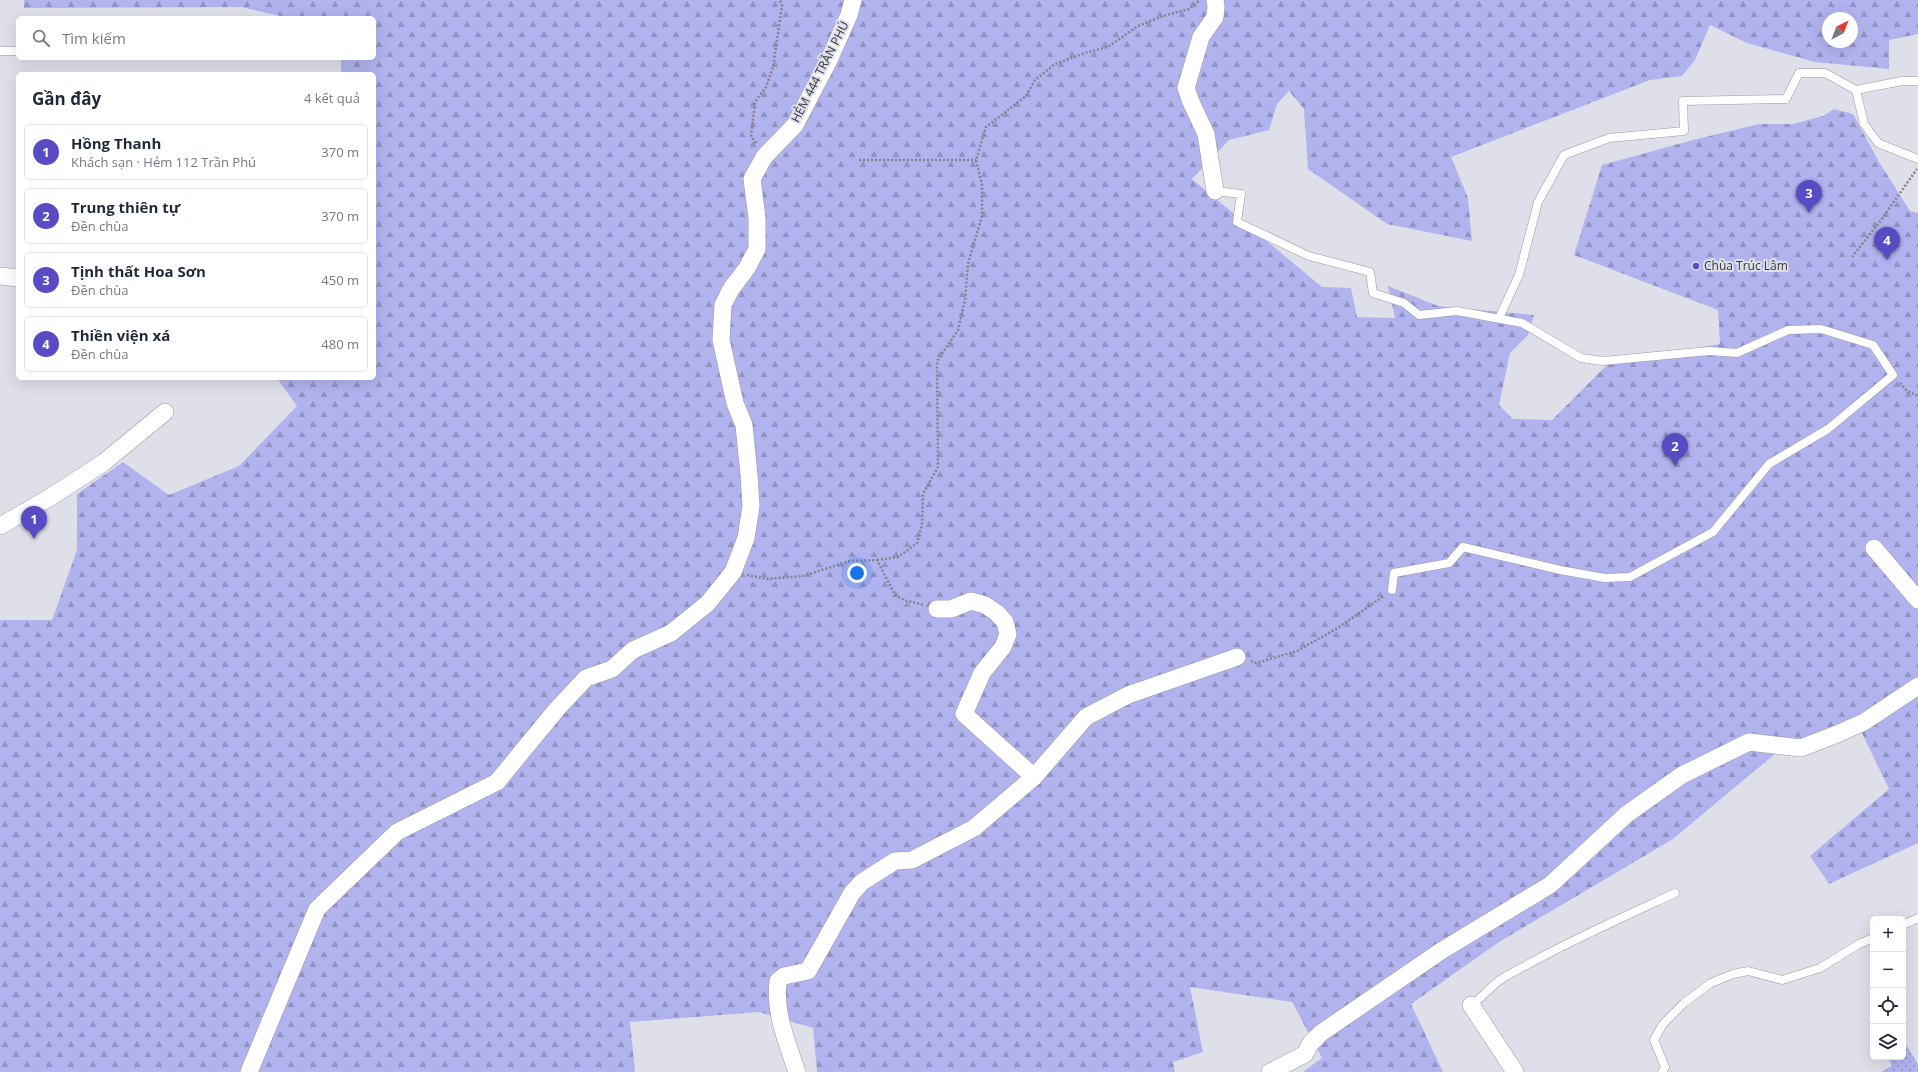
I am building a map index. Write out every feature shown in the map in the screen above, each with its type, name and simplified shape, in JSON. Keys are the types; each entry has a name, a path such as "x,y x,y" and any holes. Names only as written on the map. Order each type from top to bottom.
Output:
{"street":[{"name":"HẺM 444 TRẦN PHÚ","path":"733,572 746,538 751,506 750,475 744,425 735,404 721,340 723,305 731,289 747,268 757,249 757,218 752,179 764,157 795,125 829,60 849,15 853,0"},
{"path":"1215,0 1216,17 1200,37 1186,88 1206,134 1215,191"},
{"path":"0,276 16,278"},
{"path":"0,526 49,498 104,463 165,412"},
{"path":"1874,548 1918,600"},
{"path":"249,1072 317,909 397,832 498,782 557,709 586,678 612,669 633,650 671,633 708,603 733,572"},
{"path":"937,609 951,609 971,601 985,605 997,613 1005,622 1008,634 1003,647 982,673 964,714 1034,777"},
{"path":"797,1072 784,1036 776,1002 778,981 784,976 808,971 852,893 862,882 895,861 912,860 974,828 1034,777 1086,717 1128,695 1237,657"},
{"path":"1270,1072 1305,1054 1310,1044 1321,1033 1441,950 1550,885 1627,814 1682,775 1749,742 1801,748 1864,722 1918,686"},
{"path":"1470,1005 1515,1072"}],"lane":[{"path":"0,51 16,51"},
{"path":"1499,318 1519,276 1538,202 1564,155 1609,138 1684,131 1682,101 1786,99 1799,73 1825,74 1856,90 1902,81 1918,81"},
{"path":"1856,90 1864,124 1878,143 1918,159"},
{"path":"1215,191 1241,194 1237,222 1309,256 1370,272 1373,293 1404,303 1419,315 1457,311 1522,323 1581,358 1603,361 1708,351 1737,353 1788,330 1821,328 1874,345 1893,375 1828,429 1769,464 1713,532 1630,577 1605,578 1560,570 1463,548 1449,563 1394,573 1392,590"},
{"path":"1470,1005 1480,1000 1501,979 1577,938 1675,893"},
{"path":"1906,924 1918,918"},
{"path":"1662,1072 1665,1067 1654,1040 1663,1024 1679,1007 1711,983 1733,974 1748,971 1782,980 1820,968 1859,944 1870,939"}],"path":[{"path":"764,157 751,136 755,102 766,87 773,67 782,6 780,0"},
{"path":"733,572 767,579 803,576 850,561 877,560 898,557 917,543 922,524 923,494 938,467 937,361 958,330 966,300 968,264 982,216 982,185 976,160 986,127 1026,96 1035,80 1055,64 1085,53 1108,47 1138,26 1163,16 1189,9 1201,0"},
{"path":"859,160 976,160"},
{"path":"1852,257 1881,220 1918,167"},
{"path":"1893,375 1907,391 1918,396"},
{"path":"877,560 895,595 904,600 937,609"},
{"path":"1237,657 1256,663 1297,651 1336,629 1392,590"}],"green space":[{"path":"24,0 1918,0 1918,34 1889,40 1889,69 1815,62 1747,43 1710,25 1695,60 1682,76 1650,80 1451,157 1468,198 1472,241 1387,224 1308,169 1304,109 1289,91 1277,104 1269,130 1229,140 1192,179 1322,287 1351,288 1357,317 1395,318 1388,286 1438,306 1534,315 1528,335 1510,353 1499,405 1513,419 1552,420 1609,363 1720,344 1718,310 1574,255 1602,165 1759,124 1793,124 1823,116 1834,109 1853,114 1879,162 1910,211 1918,213 1918,843 1829,884 1810,856 1889,789 1857,723 1776,753 1673,839 1499,942 1411,1004 1443,1072 1303,1072 1322,1058 1292,1002 1190,987 1203,1052 1173,1062 1175,1072 817,1072 813,1028 759,1012 630,1022 635,1072 0,1072 0,620 52,620 77,550 77,494 123,462 169,495 239,466 297,406 278,380 376,380 376,72 341,72 341,60 376,60 376,16 280,16 241,7 24,8"},
{"path":"1906,1045 1918,1064 1918,1072 1881,1072 1892,1066 1889,1060 1906,1060"}],"place":[{"name":"Tịnh thất Hoa Sơn","path":"1809,213"},
{"name":"Thiền viện xá","path":"1887,260"},
{"name":"Chùa Trúc Lâm","path":"1696,266"},
{"name":"Trung thiên tự","path":"1675,466"},
{"name":"Hồng Thanh","path":"34,539"}]}
